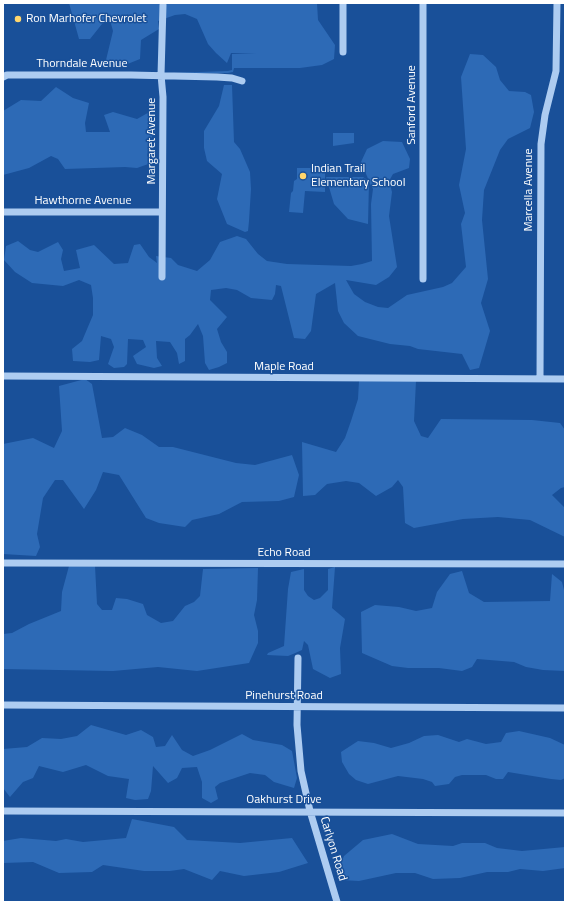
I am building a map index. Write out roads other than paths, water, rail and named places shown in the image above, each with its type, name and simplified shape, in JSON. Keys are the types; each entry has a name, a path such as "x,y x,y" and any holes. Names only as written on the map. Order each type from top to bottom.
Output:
{"street":[{"path":"343,3 343,52"},
{"name":"Sanford Avenue","path":"423,3 423,279"},
{"name":"Marcella Avenue","path":"540,379 541,144 545,115 556,72 557,3"},
{"name":"Margaret Avenue","path":"162,277 163,97 161,75 163,5"},
{"name":"Thorndale Avenue","path":"3,77 7,75 161,75 232,78 242,81"},
{"name":"Hawthorne Avenue","path":"3,212 162,212"},
{"name":"Maple Road","path":"3,376 565,379"},
{"name":"Echo Road","path":"3,563 565,564"},
{"name":"Carlyon Road","path":"298,658 298,755 310,811 337,902"},
{"name":"Pinehurst Road","path":"3,706 565,708"},
{"name":"Oakhurst Drive","path":"3,811 565,813"}],"place":[{"name":"Ron Marhofer Chevrolet","path":"18,19"},
{"name":"Indian Trail Elementary School","path":"303,176"}]}
